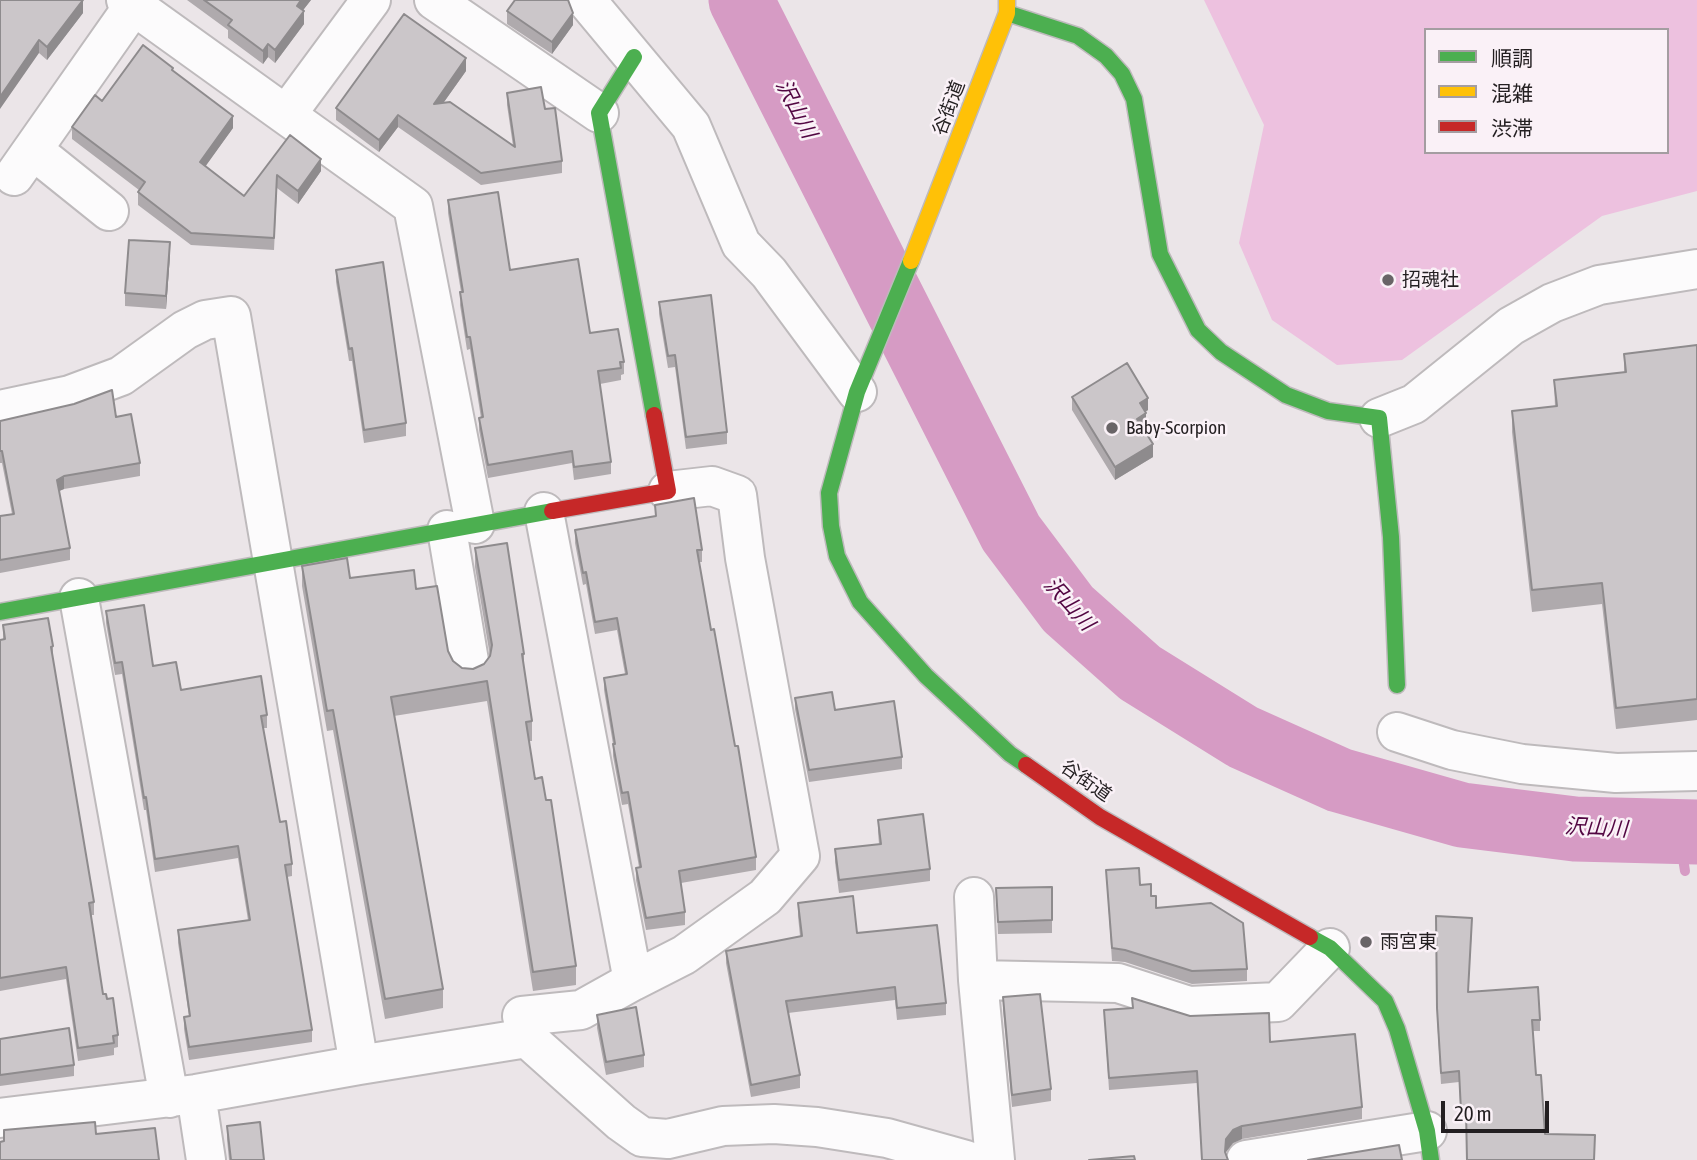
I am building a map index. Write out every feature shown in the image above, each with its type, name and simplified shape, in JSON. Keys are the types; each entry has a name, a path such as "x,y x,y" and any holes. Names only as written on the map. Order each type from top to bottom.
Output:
{"street":[{"path":"286,115 371,0"},
{"path":"434,0 599,113"},
{"path":"586,0 691,126 741,244 863,380"},
{"path":"109,211 23,163 130,3 413,206 461,527 470,667"},
{"path":"1007,7 1078,36 1106,56 1122,74 1134,99 1160,254 1198,330 1221,352 1286,395 1328,411 1379,418 1414,404 1511,326 1552,303 1599,285 1697,269"},
{"name":"谷街道","path":"1007,7 863,380 829,493 831,526 837,556 860,602 926,676 1010,754 1100,817 1330,948 1385,1001 1397,1029 1429,1146"},
{"path":"635,57 599,113 668,491"},
{"path":"0,410 70,395 121,376 185,330 205,320 230,316 359,1065"},
{"path":"1379,418 1391,537 1397,685"},
{"path":"0,612 668,491 712,486 737,495 800,856 765,897 684,955 582,1010 522,1016 527,1038 621,1122 642,1137 668,1139 723,1126 774,1124 817,1127 887,1138 966,1160"},
{"path":"544,512 633,981"},
{"path":"79,598 182,1096 206,1160"},
{"path":"1397,732 1452,750 1522,764 1616,773 1697,771"},
{"path":"974,897 978,980 995,1160"},
{"path":"978,980 1118,983 1189,1006 1278,1002 1330,948"},
{"path":"0,1118 182,1096 527,1038"},
{"path":"1246,1160 1429,1146"}],"shaded area":[{"path":"1204,0 1697,0 1697,191 1602,216 1402,360 1337,365 1272,320 1239,243 1264,125"}],"building":[{"path":"0,0 83,0 47,47 39,40 0,97"},
{"path":"204,0 301,0 297,6 304,11 275,50 268,44 263,51 228,25 232,20"},
{"path":"515,0 568,0 573,13 552,42 507,11"},
{"path":"404,14 466,58 434,104 450,102 515,147 507,93 541,87 545,109 555,108 562,161 481,173 398,115 379,140 336,108"},
{"path":"143,45 233,116 200,162 244,196 290,135 321,159 298,191 277,175 274,238 191,233 138,192 145,182 72,127 95,95 102,101"},
{"path":"498,192 510,270 578,259 590,333 618,329 624,362 620,362 621,368 598,371 611,462 574,467 572,451 488,465 479,418 483,417 470,337 467,337 460,292 463,292 448,200"},
{"path":"129,240 170,242 166,296 125,293"},
{"path":"383,262 406,423 364,430 352,348 349,349 336,270"},
{"path":"711,295 727,432 686,437 675,355 668,356 659,302"},
{"path":"1697,345 1697,699 1616,708 1602,583 1532,590 1512,411 1557,406 1554,380 1626,372 1624,354"},
{"name":"Baby-Scorpion","path":"1127,363 1148,398 1140,403 1146,413 1137,419 1153,444 1115,467 1072,397"},
{"path":"112,390 116,417 131,414 140,463 64,476 57,480 70,548 0,560 0,516 14,514 0,451 0,421 74,404"},
{"path":"694,498 702,550 697,550 735,746 738,746 756,857 679,871 685,912 646,918 636,868 641,867 628,792 622,793 604,678 627,674 617,618 595,622 575,530 656,516 655,505"},
{"path":"507,543 532,721 526,722 535,779 542,777 546,800 551,800 576,966 533,972 487,681 391,697 443,989 385,999 333,710 327,711 302,566 347,558 350,578 414,570 416,589 437,586 448,651 453,661 462,668 473,669 484,664 490,656 492,645 475,548"},
{"path":"144,605 153,666 176,662 181,690 261,676 267,715 261,716 280,822 286,821 292,864 285,865 312,1030 189,1047 184,1017 190,1016 178,930 250,920 238,846 155,859 122,662 115,663 106,611"},
{"path":"48,618 94,902 89,903 103,994 106,994 107,999 113,998 118,1035 113,1036 114,1043 78,1048 66,967 0,978 0,640 5,639 3,625"},
{"path":"832,692 835,710 894,701 902,757 809,770 795,698"},
{"path":"923,814 930,869 839,880 835,849 881,844 878,820"},
{"path":"1139,868 1140,885 1151,884 1151,896 1156,896 1156,908 1211,903 1243,923 1247,969 1192,971 1112,948 1106,870"},
{"path":"1052,887 1052,920 998,922 996,888"},
{"path":"853,896 857,933 937,925 946,1003 897,1008 895,987 786,1001 800,1075 751,1085 726,951 802,936 798,903"},
{"path":"1436,916 1472,918 1468,992 1538,987 1540,1020 1532,1020 1536,1075 1541,1075 1545,1134 1595,1135 1594,1160 1467,1160 1466,1111 1461,1111 1459,1071 1441,1073"},
{"path":"1040,994 1051,1089 1012,1095 1003,997"},
{"path":"1132,998 1190,1016 1269,1013 1270,1042 1355,1034 1362,1107 1242,1126 1233,1130 1226,1139 1225,1152 1228,1160 1202,1160 1197,1071 1109,1078 1104,1010 1133,1008"},
{"path":"636,1007 644,1055 606,1062 597,1015"},
{"path":"69,1028 74,1065 0,1075 0,1039"},
{"path":"95,1122 96,1134 155,1128 159,1160 0,1160 0,1142 4,1141 4,1130"},
{"path":"260,1122 264,1160 231,1160 227,1126"},
{"path":"1399,1145 1402,1160 1308,1160"},
{"path":"1134,1156 1135,1160 1089,1160"}],"waterway":[{"name":"沢山川","path":"741,0 1011,533 1068,609 1140,673 1243,737 1339,780 1462,815 1575,829 1697,832"},
{"path":"1679,833 1685,871"}],"traffic: fast":[{"path":"1007,13 1078,36 1106,56 1122,74 1134,99 1160,254 1198,330 1221,352 1286,395 1328,411 1379,418 1391,537 1397,685"},
{"path":"634,57 599,113 654,415"},
{"path":"911,261 857,392 829,493 831,526 837,556 860,602 926,676 1010,754 1026,765"},
{"path":"0,612 552,511"},
{"path":"1310,937 1330,948 1385,1001 1397,1029 1427,1131 1431,1160"}],"traffic: slow":[{"path":"911,261 1007,13 1007,0"}],"traffic: jam":[{"path":"552,511 668,491 654,415"},
{"path":"1026,765 1100,817 1310,937"}],"place":[{"name":"招魂社","path":"1388,280"},
{"name":"Baby-Scorpion","path":"1112,428"},
{"name":"雨宮東","path":"1366,942"}]}
